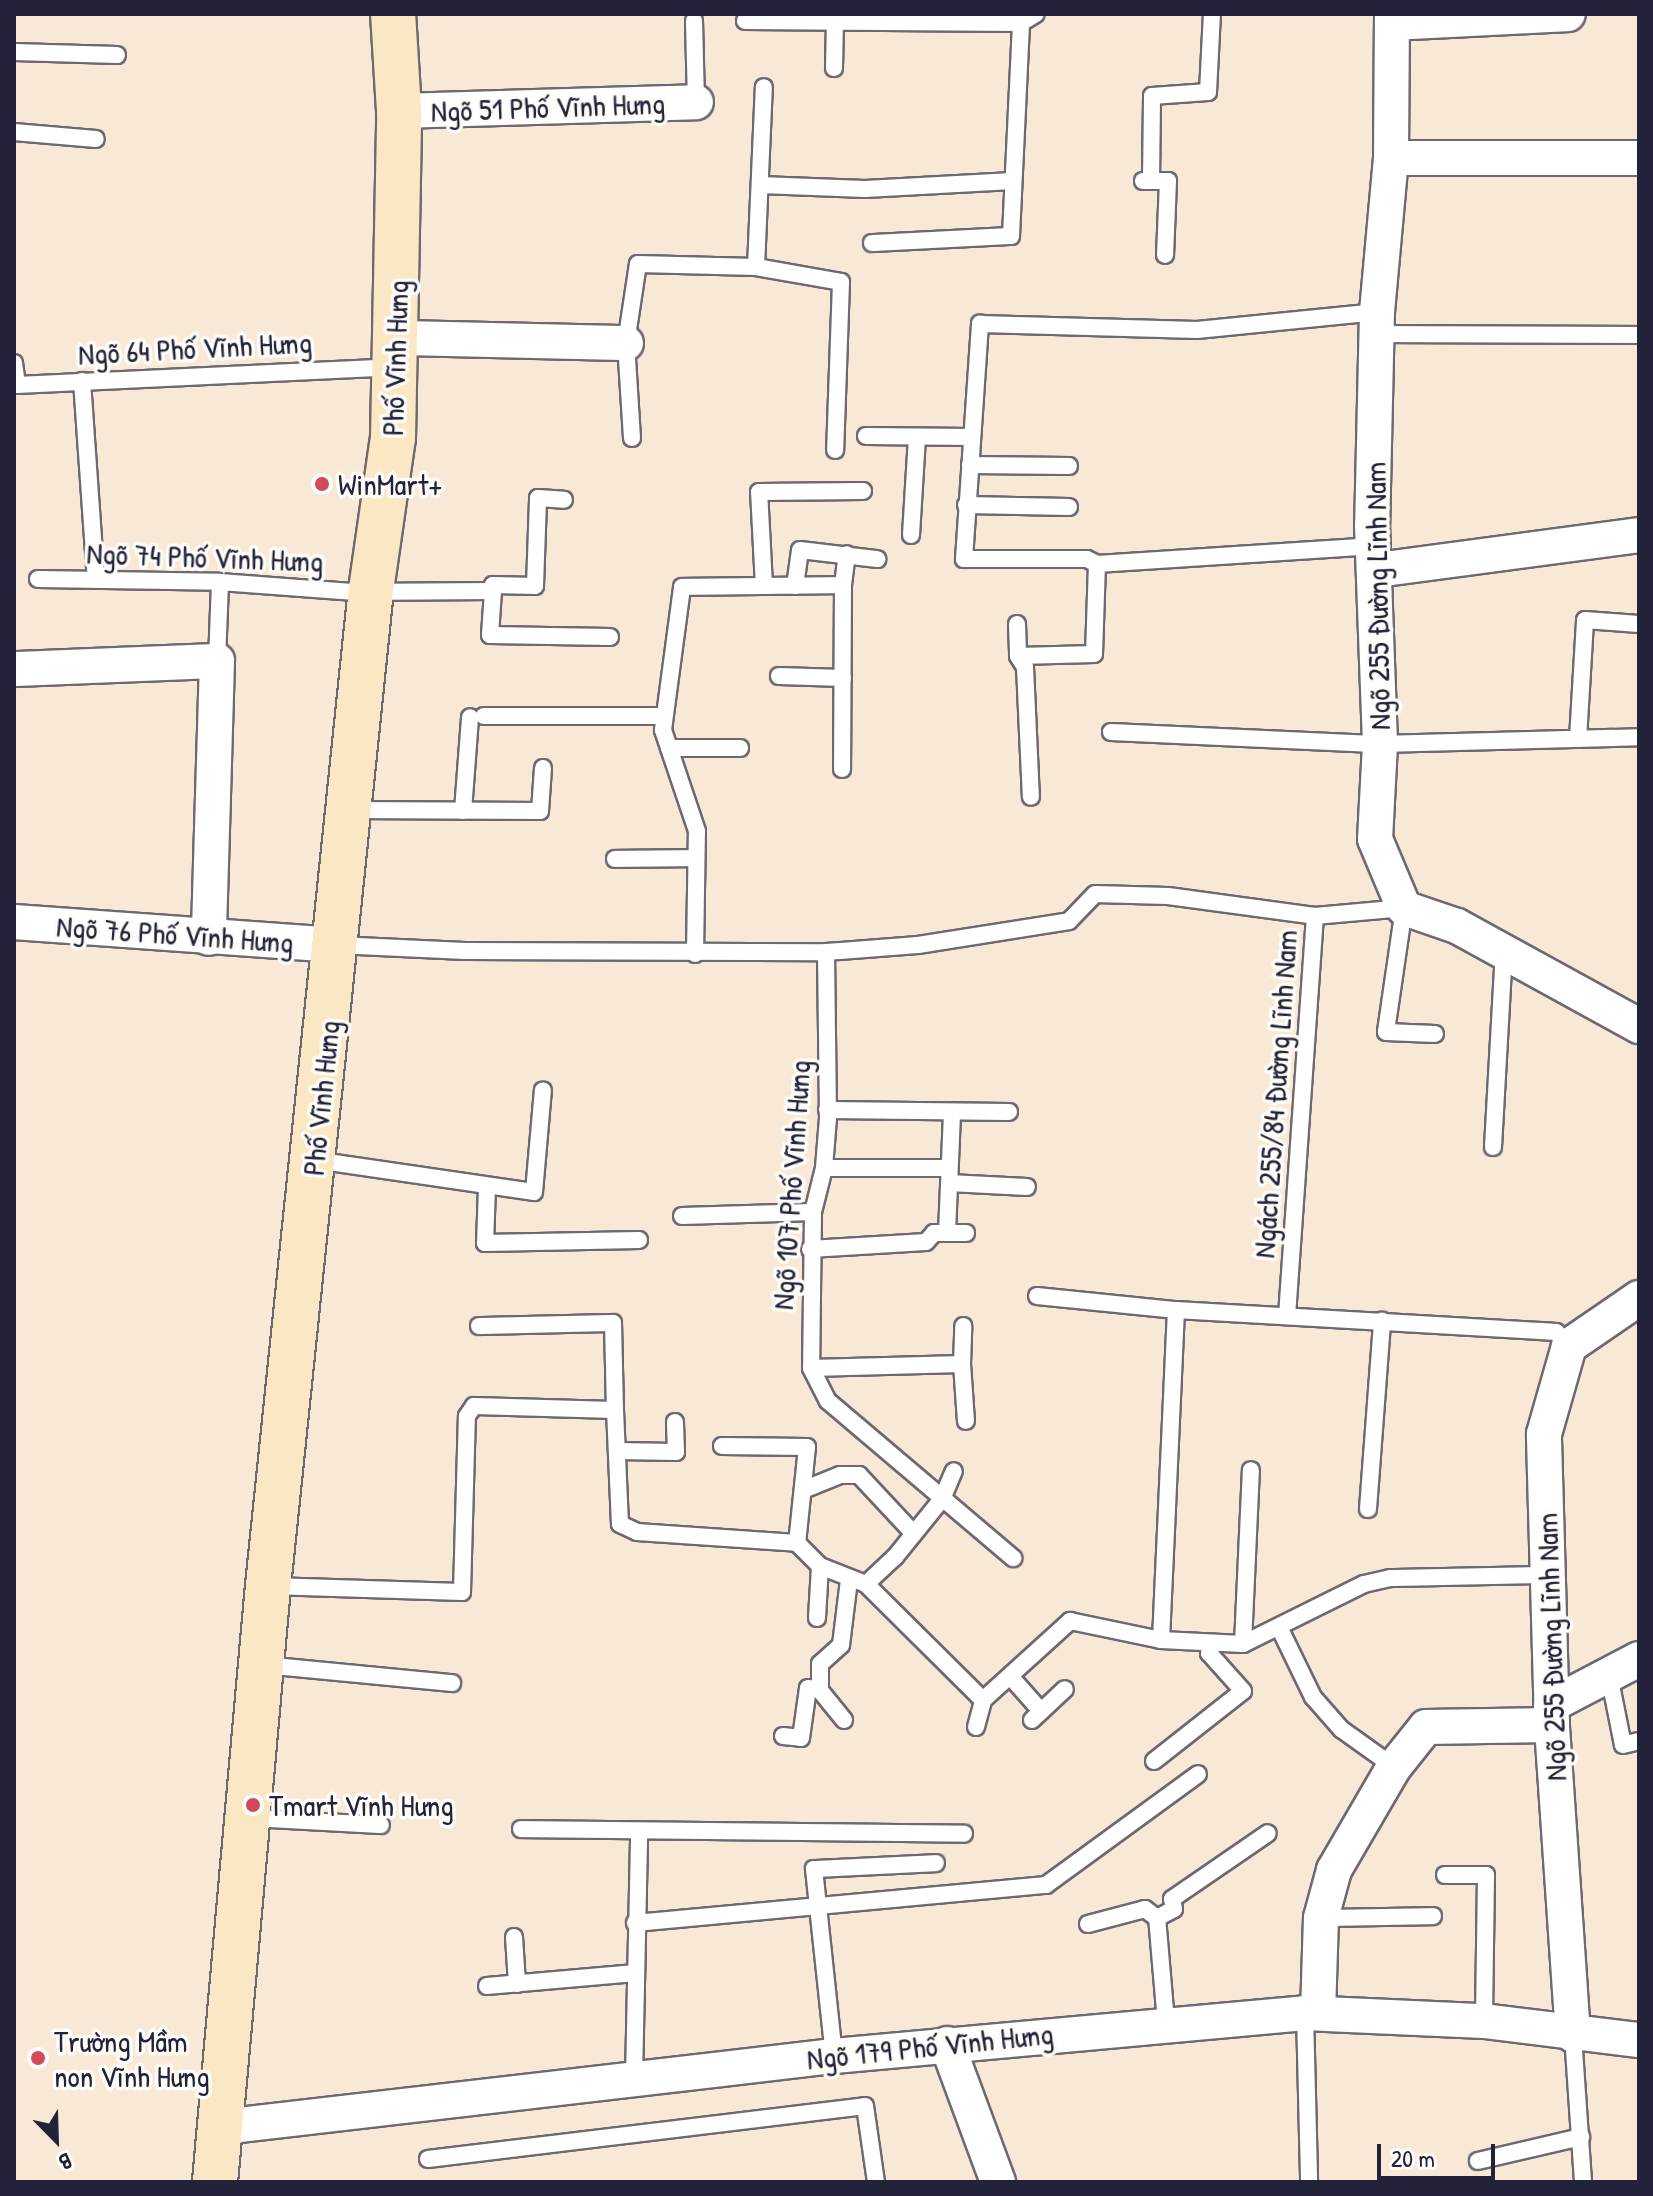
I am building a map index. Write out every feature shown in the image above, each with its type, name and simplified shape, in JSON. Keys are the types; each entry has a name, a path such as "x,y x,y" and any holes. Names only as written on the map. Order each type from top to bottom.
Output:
{"main road":[{"name":"Phố Vĩnh Hưng","path":"215,2182 268,1586 315,1160 371,590 393,438 398,353 399,111 393,14"}],"street":[{"path":"1392,18 1568,14"},
{"name":"Ngõ 255 Đường Lĩnh Nam","path":"1392,18 1391,158 1377,323 1376,558 1380,744 1375,839 1404,908"},
{"name":"Ngõ 51 Phố Vĩnh Hưng","path":"399,111 696,102"},
{"path":"1391,158 1639,158"},
{"path":"398,353 626,343"},
{"path":"1376,558 1639,535"},
{"path":"14,669 217,661 209,938"},
{"path":"1404,908 1457,926 1639,1026"},
{"name":"Ngõ 76 Phố Vĩnh Hưng","path":"14,922 336,945"},
{"path":"1569,1346 1639,1298"},
{"name":"Ngõ 255 Đường Lĩnh Nam","path":"1569,1346 1544,1434 1545,1575 1551,1715 1573,2035"},
{"path":"1312,2013 1321,1918 1334,1870 1394,1767 1426,1727 1551,1715 1609,1675 1639,1659"},
{"name":"Ngõ 179 Phố Vĩnh Hưng","path":"222,2127 947,2044 1166,2022 1312,2013 1484,2021 1573,2035 1639,2040"},
{"path":"947,2044 998,2182"}],"lane":[{"path":"745,21 978,18 1021,23 1036,14"},
{"path":"1165,255 1168,181 1147,181 1152,96 1208,92 1212,14"},
{"path":"694,21 696,102"},
{"path":"834,68 835,22"},
{"path":"872,243 1011,236 1021,23"},
{"path":"14,52 117,55"},
{"path":"756,267 764,87"},
{"path":"14,132 96,139"},
{"path":"760,185 865,189 1013,181"},
{"path":"632,438 626,343 638,264 756,267 841,282 835,450"},
{"path":"1376,558 1097,564 1087,559 964,559 980,324 1197,330 1377,323 1639,335"},
{"name":"Ngõ 64 Phố Vĩnh Hưng","path":"14,363 17,385 398,353"},
{"path":"82,381 96,580"},
{"path":"866,436 972,437"},
{"path":"911,535 917,437"},
{"path":"970,465 1069,466"},
{"path":"764,586 759,492 863,491"},
{"name":"Ngõ 74 Phố Vĩnh Hưng","path":"38,579 220,582 371,590 493,591 493,585 535,586 538,498 564,500"},
{"path":"966,505 1069,507"},
{"path":"795,586 800,550 877,559"},
{"path":"842,769 843,585 847,554"},
{"path":"1018,656 1094,654 1097,564"},
{"path":"217,661 220,582"},
{"path":"695,954 697,831 669,748 664,716 682,587 843,585"},
{"path":"493,591 490,635 610,637"},
{"path":"1578,739 1585,620 1639,624"},
{"path":"1017,624 1018,656 1025,667 1031,797"},
{"path":"779,676 843,678"},
{"path":"463,811 477,716 664,716"},
{"path":"1111,732 1380,744 1639,737"},
{"path":"669,748 740,748"},
{"path":"351,810 540,811 543,768"},
{"path":"615,859 696,858"},
{"path":"336,945 695,954 826,952 918,945 1069,921 1095,894 1168,896 1315,916"},
{"path":"1404,908 1386,1032 1435,1034"},
{"name":"Ngách 255/84 Đường Lĩnh Nam","path":"1287,1316 1315,916 1404,908"},
{"name":"Ngõ 107 Phố Vĩnh Hưng","path":"811,1368 810,1249 813,1212 824,1168 827,1110 826,952"},
{"path":"1493,1147 1504,952"},
{"path":"315,1160 472,1179 487,1187 534,1192 543,1090"},
{"path":"827,1110 1009,1112"},
{"path":"947,1233 952,1112"},
{"path":"824,1168 949,1176 1027,1187"},
{"path":"487,1187 485,1243 639,1240"},
{"path":"682,1216 813,1212"},
{"path":"810,1249 926,1242 934,1233 966,1233"},
{"path":"1037,1296 1176,1310 1556,1332 1569,1346"},
{"path":"1161,1640 1176,1310"},
{"path":"1368,1509 1382,1321"},
{"path":"479,1326 613,1323 620,1524 637,1532 797,1543 820,1566 849,1580 866,1584 983,1700"},
{"path":"963,1326 966,1421"},
{"path":"962,1364 811,1368 828,1401 1013,1558"},
{"path":"268,1586 462,1592 467,1416 474,1406 615,1410"},
{"path":"617,1451 676,1452 675,1422"},
{"path":"722,1446 807,1447 797,1543"},
{"path":"1243,1644 1251,1470"},
{"path":"866,1584 942,1499 954,1471"},
{"path":"803,1490 840,1475 859,1475 913,1533"},
{"path":"817,1618 820,1566"},
{"path":"976,1727 983,1700 1070,1621 1161,1640 1243,1644 1364,1584 1390,1578 1545,1575"},
{"path":"844,1720 820,1690 820,1664 841,1645 849,1580"},
{"path":"1279,1627 1313,1697 1341,1729 1394,1767"},
{"path":"1154,1761 1243,1691 1209,1653 1213,1643"},
{"path":"262,1665 452,1683"},
{"path":"1609,1675 1623,1745 1639,1741"},
{"path":"1010,1676 1037,1715 1065,1689"},
{"path":"783,1736 801,1738 808,1688 820,1690"},
{"path":"635,1923 1046,1885 1198,1774"},
{"path":"249,1818 381,1825"},
{"path":"521,1829 964,1834"},
{"path":"634,2079 639,1831"},
{"path":"1157,1918 1174,1909 1172,1899 1268,1833"},
{"path":"834,2056 814,1869 936,1863"},
{"path":"1445,1875 1486,1875 1484,2021"},
{"path":"1088,1924 1145,1909 1157,1918 1166,2022"},
{"path":"1321,1918 1433,1916"},
{"path":"514,1937 517,1984"},
{"path":"487,1986 635,1973"},
{"path":"1309,2182 1312,2013"},
{"path":"1573,2035 1583,2182"},
{"path":"428,2159 865,2106 876,2182"},
{"path":"1478,2161 1581,2137"}],"place":[{"name":"WinMart+","path":"322,484"},
{"name":"Tmart Vĩnh Hưng","path":"253,1805"},
{"name":"Trường Mầm non Vĩnh Hưng","path":"38,2058"}]}
